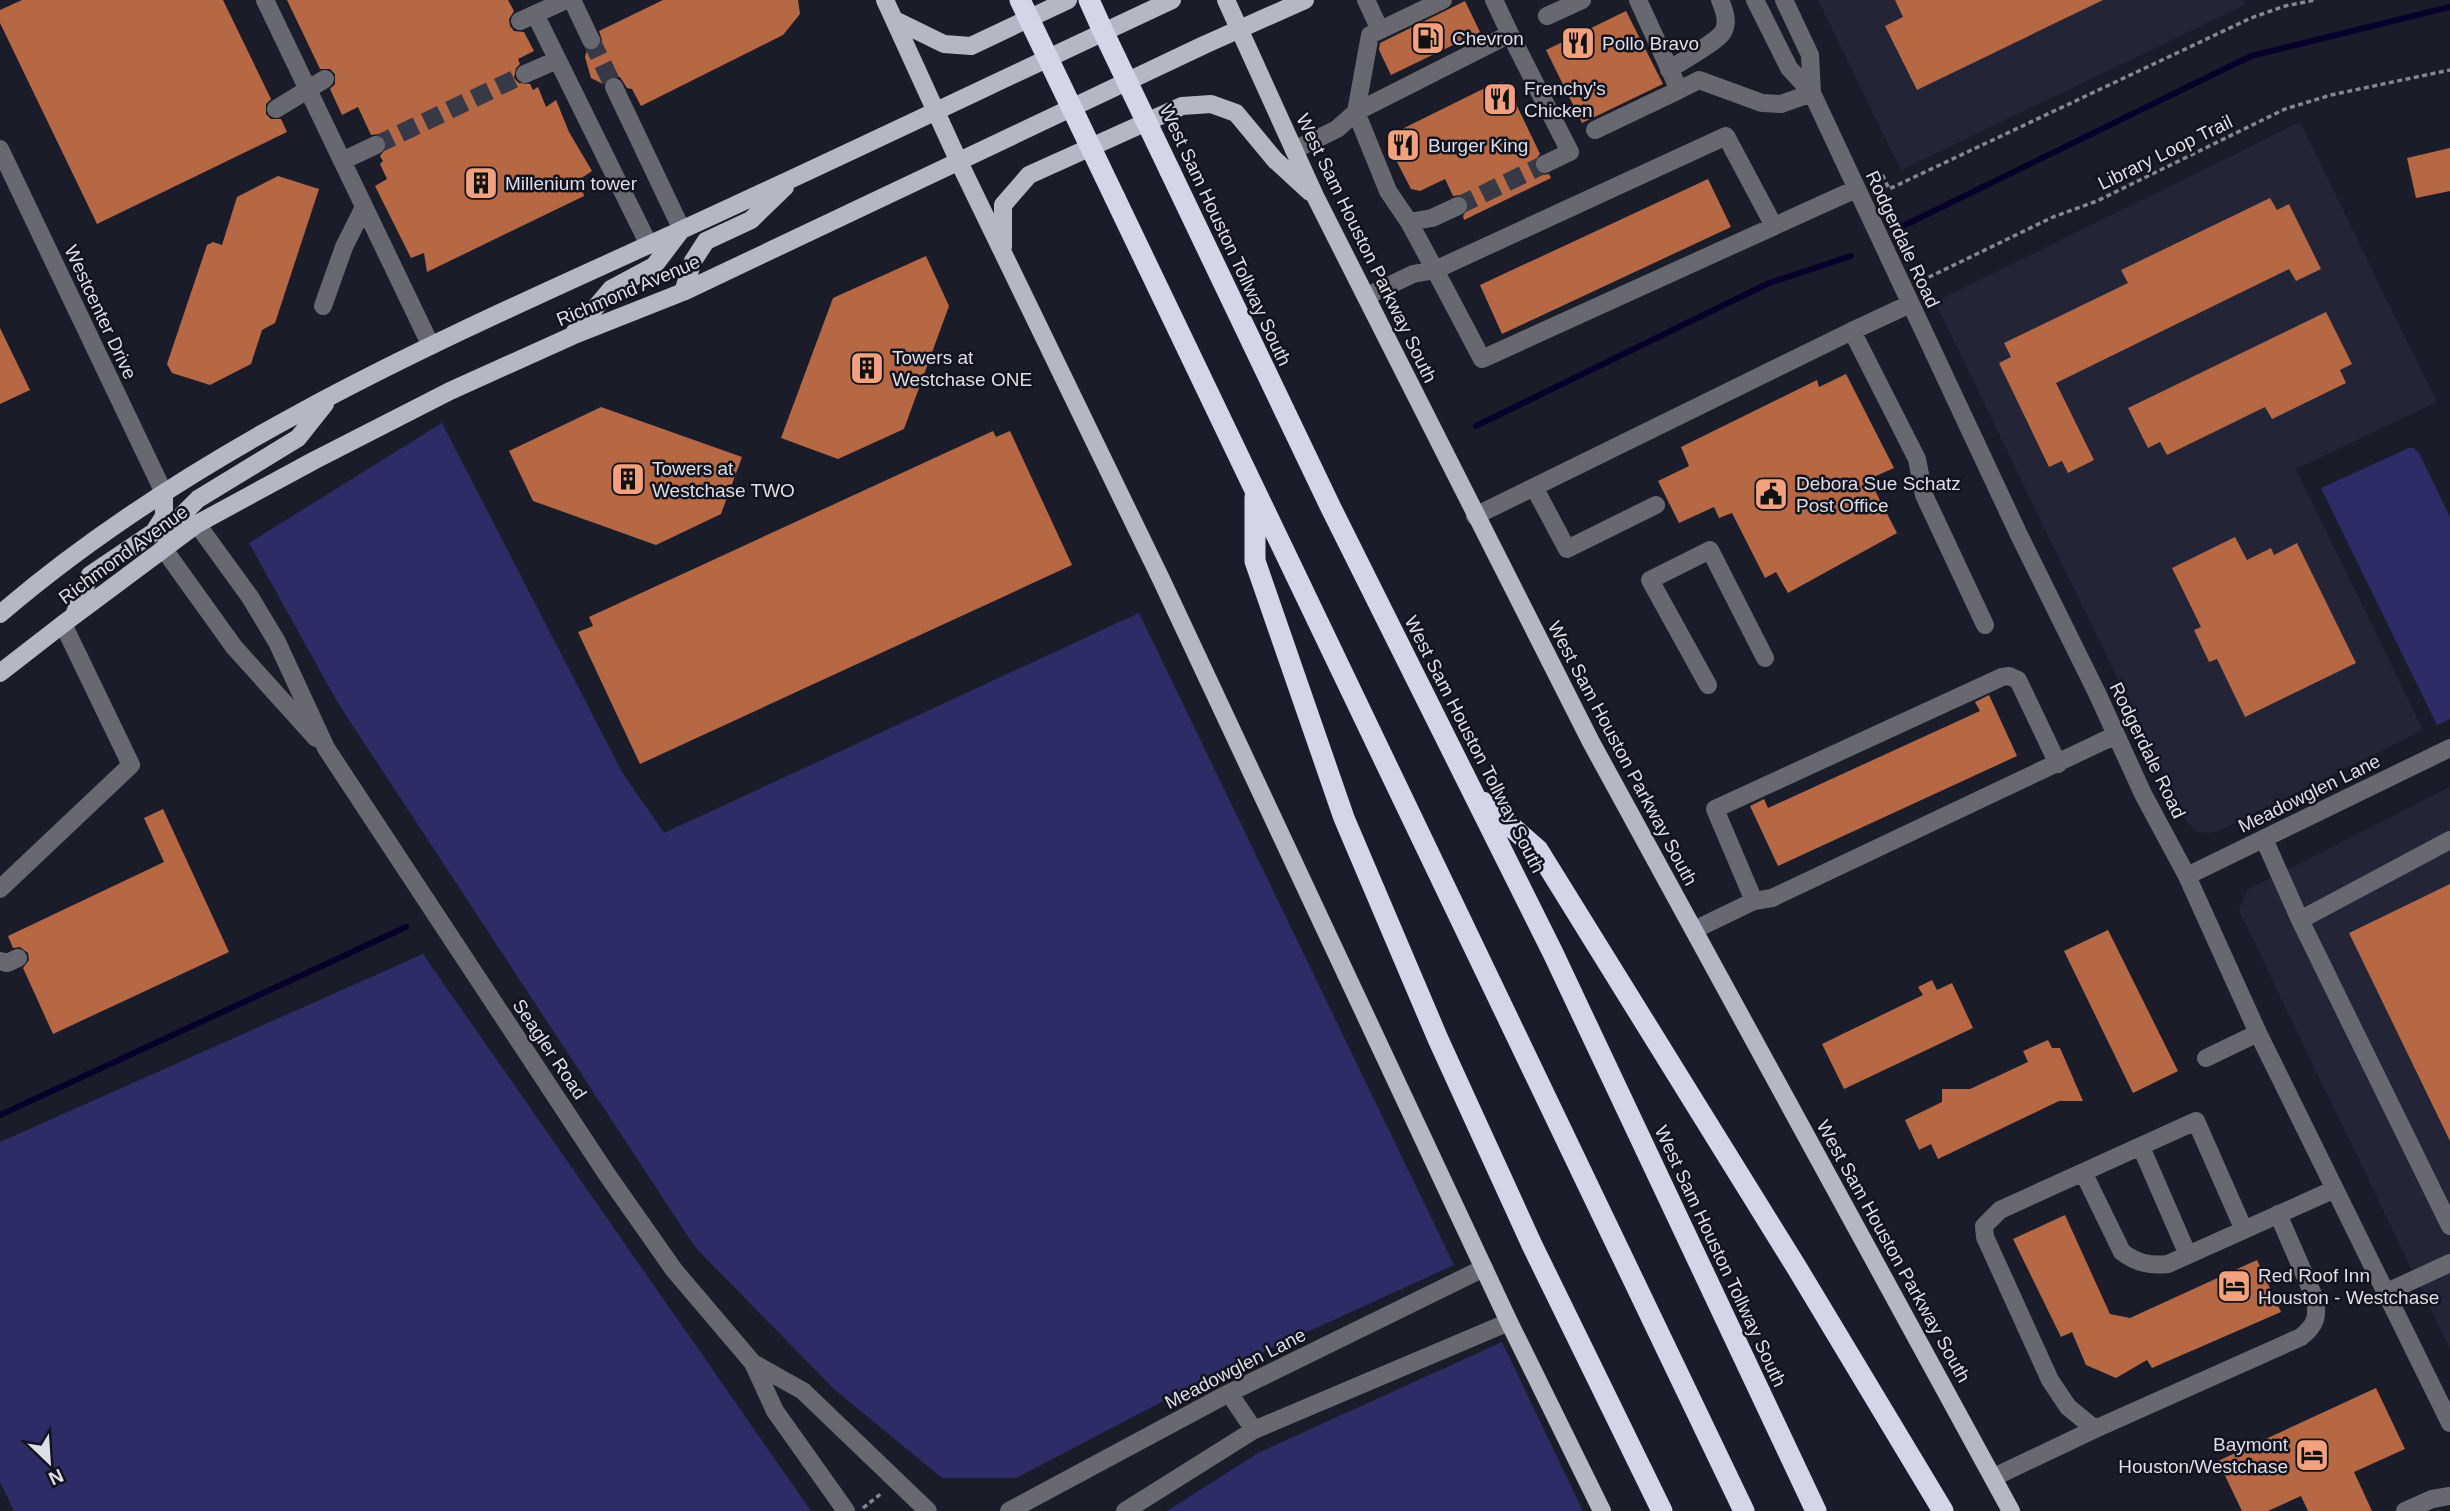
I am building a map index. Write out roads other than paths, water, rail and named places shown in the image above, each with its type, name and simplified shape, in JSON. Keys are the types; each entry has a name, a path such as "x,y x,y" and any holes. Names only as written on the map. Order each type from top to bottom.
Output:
{"highway":[{"path":"1020,0 1744,1511"},
{"name":"West Sam Houston Tollway South","path":"1091,0 1102,29 1337,521 1553,953 1816,1511"},
{"path":"1255,491 1255,561 1344,818 1443,1051 1586,1358 1662,1511"},
{"path":"1474,795 1538,850 1797,1268 1943,1511"}],"main road":[{"path":"886,0 959,162 1161,579 1509,1322 1602,1511"},
{"path":"895,20 944,44 971,46 1068,0"},
{"name":"Richmond Avenue","path":"0,614 65,563 164,493 278,424 548,289 936,113 1172,0"},
{"name":"West Sam Houston Parkway South","path":"1226,0 1315,196 1591,742 2011,1511"},
{"name":"Richmond Avenue","path":"0,673 197,524 314,460 450,391 572,336 683,292 1305,0"},
{"path":"1003,249 1003,205 1029,175 1182,106 1211,104 1236,113 1275,160 1315,196"},
{"path":"683,292 693,261 706,241 751,220 795,178"},
{"path":"572,336 611,289 654,266 682,230"},
{"path":"163,548 183,514 198,499 298,438 329,398"},
{"path":"68,620 90,575 154,532 164,516 164,493"}],"street":[{"path":"265,0 431,346"},
{"path":"566,0 528,18 556,60 649,245"},
{"path":"572,0 591,40"},
{"path":"1366,0 1380,30"},
{"path":"1443,0 1370,35 1356,112 1388,191 1409,222 1482,359 1774,226 1858,193"},
{"path":"1494,0 1570,152 1545,164"},
{"path":"1547,16 1582,0"},
{"path":"1638,0 1679,90"},
{"path":"1669,70 1723,33 1727,23 1720,0"},
{"name":"Rodgerdale Road","path":"1755,0 1789,68 1812,93 2143,794 2187,876 2334,1189 2450,1423"},
{"name":"Rodgerdale Road","path":"1784,0 1810,55 1812,93"},
{"path":"1294,150 1337,129 1356,112 1510,34"},
{"path":"525,74 556,60"},
{"path":"276,109 325,79"},
{"path":"1595,130 1699,80 1762,103 1782,104 1812,93"},
{"path":"614,87 682,230"},
{"path":"1367,296 1413,274 1435,270 1726,136 1774,226"},
{"path":"342,161 376,145"},
{"name":"Westcenter Drive","path":"0,149 164,493"},
{"path":"1409,222 1432,218 1458,206"},
{"path":"323,306 344,247 364,207"},
{"path":"1475,516 1852,331 1907,297"},
{"path":"1852,331 1917,459 1924,495 1985,625"},
{"path":"1534,487 1567,549 1656,505"},
{"name":"Seagler Road","path":"197,524 250,597 277,642 326,748 608,1176 674,1270 753,1363 775,1411 846,1511"},
{"name":"Seagler Road","path":"163,548 234,647 326,748"},
{"path":"1708,685 1650,580 1710,550 1765,658"},
{"path":"0,890 131,765 68,620"},
{"path":"1754,901 1715,809 2002,677 2009,676 2018,680 2058,764"},
{"path":"1694,930 1754,901 1772,898 2116,735"},
{"name":"Meadowglen Lane","path":"2187,876 2450,748"},
{"path":"2264,839 2300,920 2450,1226"},
{"path":"2300,920 2450,840"},
{"path":"2206,1058 2259,1033"},
{"path":"2095,1429 2068,1407 2050,1380 1985,1237 1984,1226 2000,1210 2196,1121 2244,1230"},
{"path":"2141,1147 2188,1255"},
{"path":"2084,1174 2122,1252 2134,1261 2152,1266 2168,1264 2334,1189"},
{"path":"1994,1477 2301,1337 2314,1327 2318,1314 2315,1298 2278,1214"},
{"path":"2385,1293 2450,1263"},
{"name":"Meadowglen Lane","path":"1009,1511 1228,1393 1484,1268"},
{"path":"1125,1511 1254,1430 1509,1322"},
{"name":"Seagler Road","path":"753,1363 803,1391 928,1511"},
{"path":"1228,1393 1254,1430"},
{"path":"2405,1511 2432,1499 2450,1496"}],"waterway":[{"path":"1905,225 2251,56 2450,7"},
{"path":"1476,426 1769,283 1851,256"},
{"path":"0,1115 406,927"}],"tunnel":[{"path":"591,40 614,87"},
{"path":"376,145 525,74"},
{"path":"1458,206 1545,164"}],"place":[{"name":"Chevron","path":"1428,38"},
{"name":"Pollo Bravo","path":"1578,43"},
{"name":"Frenchy's Chicken","path":"1500,99"},
{"name":"Burger King","path":"1403,145"},
{"name":"Millenium tower","path":"481,183"},
{"name":"Towers at Westchase ONE","path":"867,368"},
{"name":"Towers at Westchase TWO","path":"628,479"},
{"name":"Debora Sue Schatz Post Office","path":"1771,494"},
{"name":"Red Roof Inn Houston - Westchase","path":"2234,1286"},
{"name":"Baymont Houston/Westchase","path":"2312,1455"}]}
